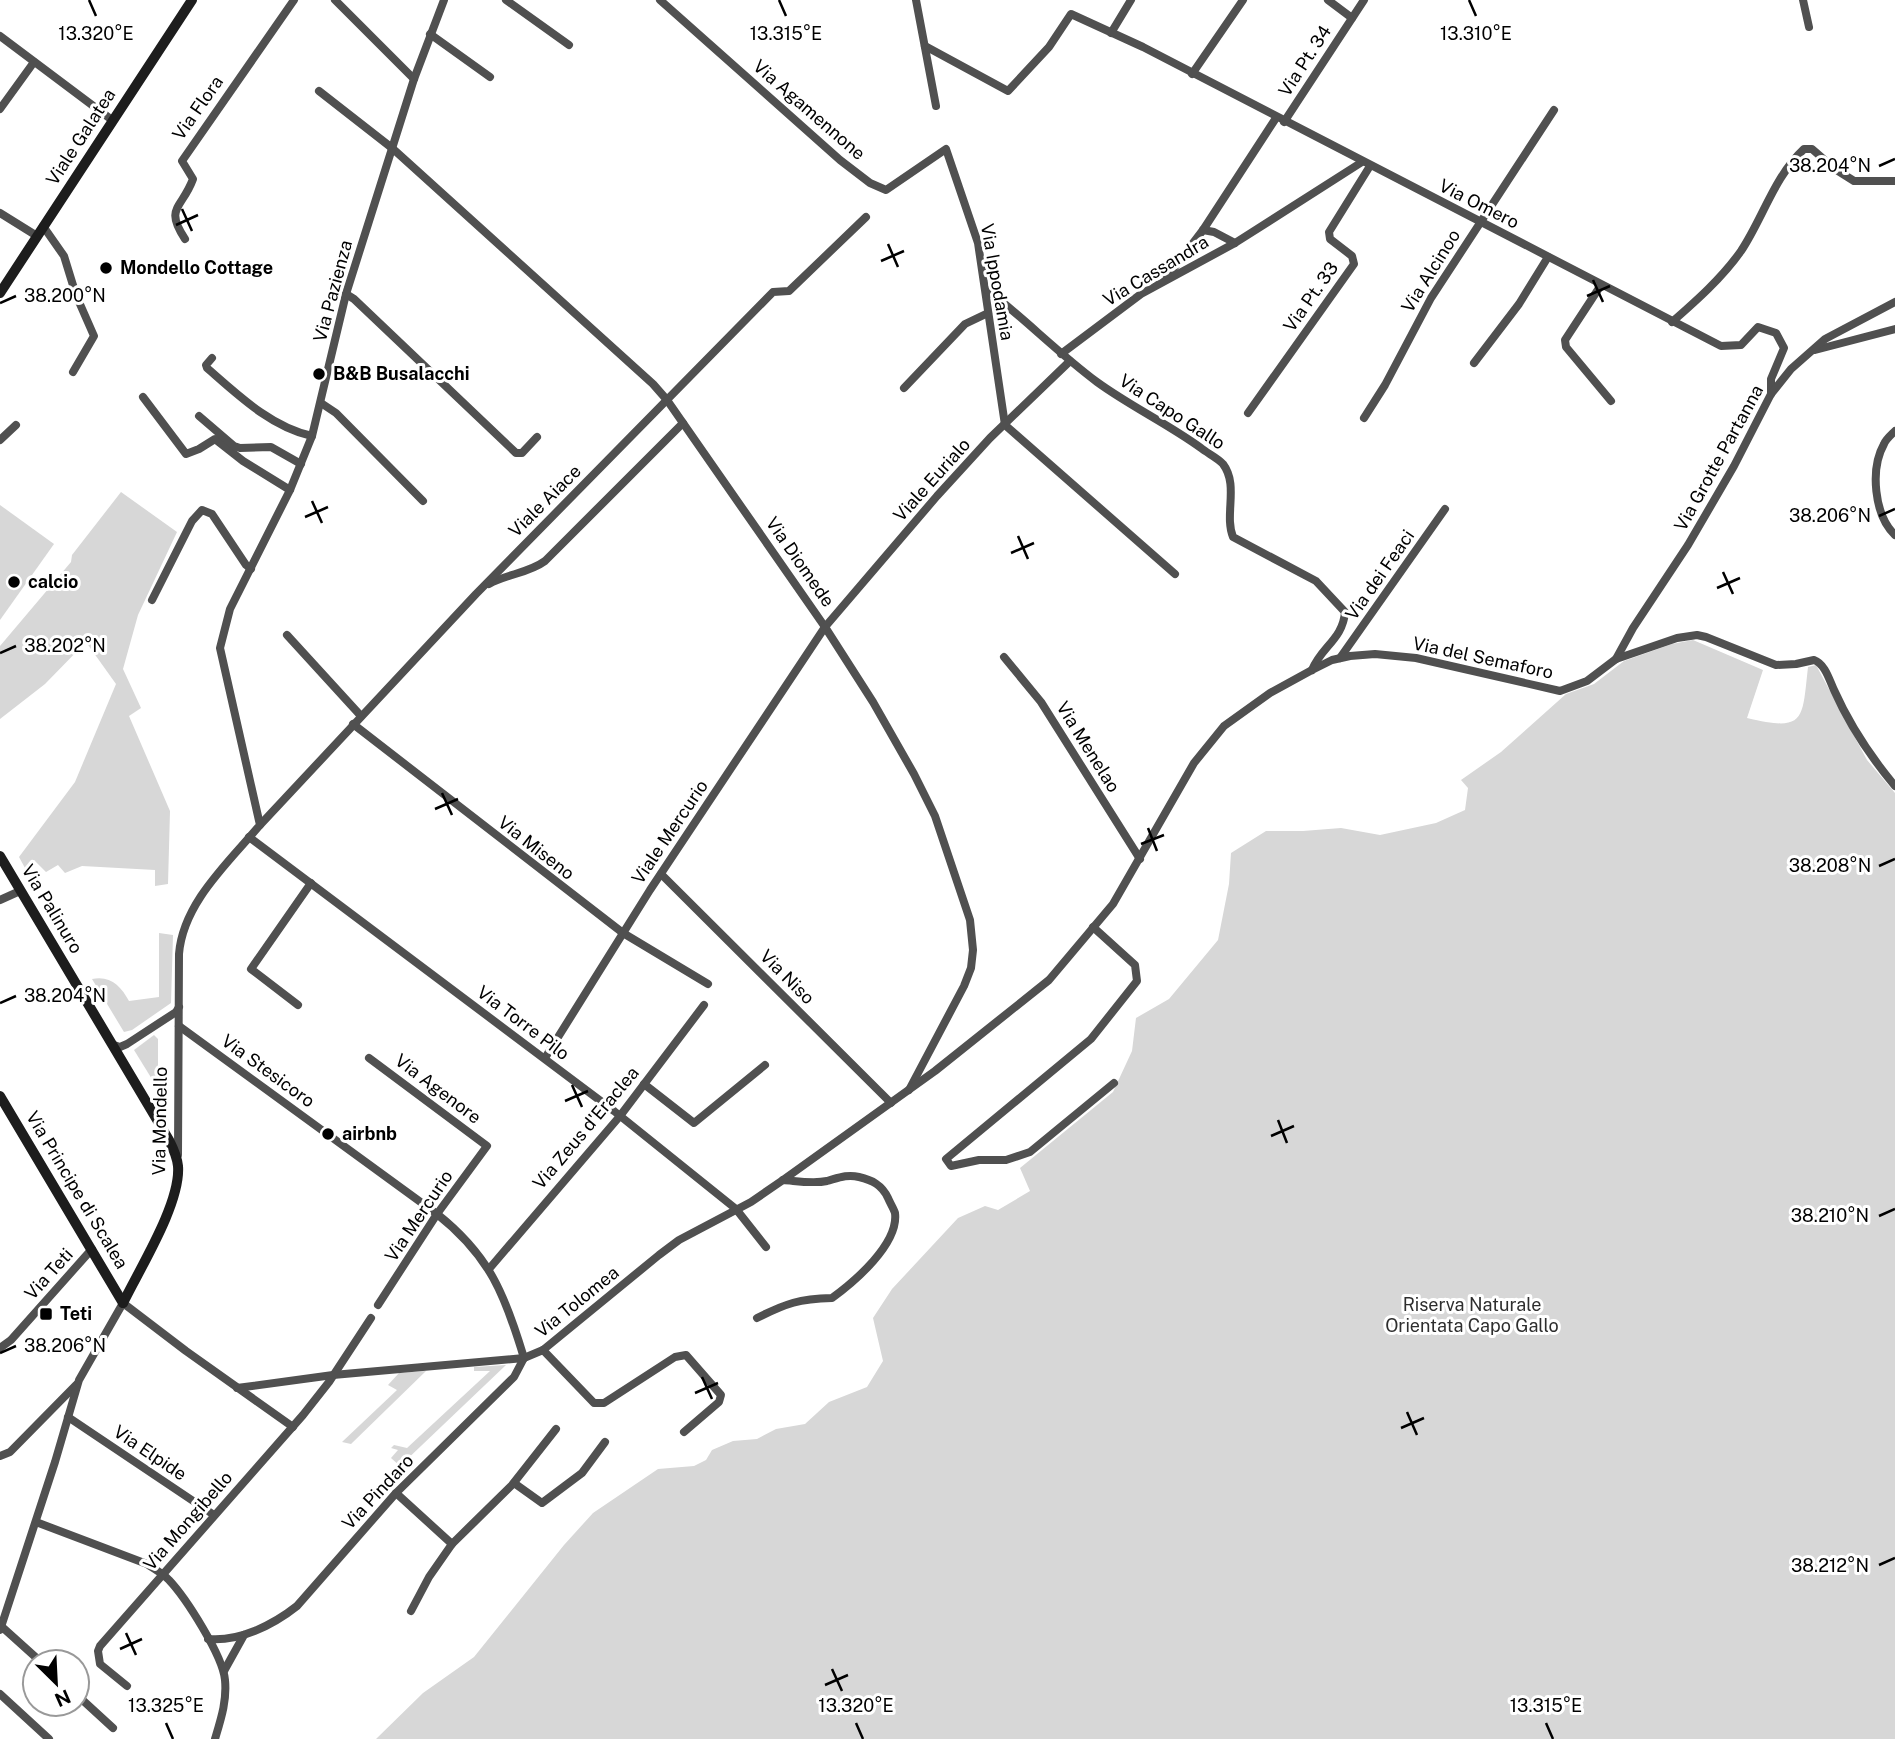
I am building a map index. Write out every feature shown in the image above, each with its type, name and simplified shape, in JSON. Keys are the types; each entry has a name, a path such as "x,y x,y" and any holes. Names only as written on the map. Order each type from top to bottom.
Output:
{"main road":[{"name":"Viale Galatea","path":"0,293 192,0"},
{"name":"Via Palinuro","path":"0,856 114,1045 169,1140 178,1163"},
{"name":"Via Principe di Scalea","path":"0,1096 123,1303"},
{"name":"Via Mondello","path":"123,1303 169,1207 177,1179 178,1163"}],"street":[{"name":"Via Flora","path":"185,239 174,219 174,211 187,194 193,179 182,161 294,0"},
{"path":"335,0 414,79"},
{"name":"Via Pazienza","path":"260,825 220,648 230,609 290,490 312,436 346,294 414,79 443,0"},
{"path":"506,0 569,45"},
{"name":"Via Agamennone","path":"660,0 796,122 870,183 886,190 946,149"},
{"path":"916,0 936,106"},
{"path":"1109,32 1131,0"},
{"path":"1192,74 1243,0"},
{"name":"Via Pt. 34","path":"1328,0 1352,18"},
{"name":"Via Pt. 34","path":"1280,120 1364,0"},
{"path":"1803,0 1808,27"},
{"name":"Via Omero","path":"925,46 1008,91 1049,47 1071,14 1721,346 1741,345 1758,327 1776,333 1784,348 1771,379 1771,394"},
{"path":"430,34 490,78"},
{"path":"0,36 112,120"},
{"path":"0,109 34,61"},
{"name":"Via Diomede","path":"319,91 392,148 653,384 667,400 825,627 873,702 920,784 935,816 970,920 973,950 971,968 953,1010 909,1090"},
{"name":"Via Alcinoo","path":"1364,418 1385,385 1431,298 1553,110"},
{"name":"Via Cassandra","path":"1203,230 1280,120"},
{"name":"Via Ippodamia","path":"946,149 978,243 1005,425"},
{"path":"1672,322 1705,293 1741,251 1790,162 1804,149 1812,149 1854,181 1895,181"},
{"path":"1141,294 1169,275 1203,230 1214,232 1234,243 1366,164"},
{"name":"Via Pt. 33","path":"1248,413 1353,264 1352,256 1330,239 1329,232 1366,164"},
{"path":"0,213 40,231 64,256 76,295 94,336 73,372"},
{"name":"Viale Aiace","path":"260,825 476,594 773,292 789,291 866,217"},
{"name":"Via Cassandra","path":"1061,354 1141,294 1234,243"},
{"path":"1474,362 1519,304 1548,257"},
{"path":"1601,285 1565,340 1566,347 1611,401"},
{"name":"Via Capo Gallo","path":"986,289 1098,383 1223,464 1229,480 1230,528 1233,537 1316,581 1345,612 1344,626 1316,659 1312,670"},
{"path":"346,294 516,453 522,453 537,437"},
{"path":"1812,351 1825,339 1895,302"},
{"path":"904,388 965,324 988,313"},
{"name":"Via Grotte Partanna","path":"1616,659 1633,628 1688,545 1734,466 1771,394 1791,369 1812,351 1895,329"},
{"path":"212,358 206,365 207,368 257,409 285,429 312,436"},
{"name":"Viale Eurialo","path":"825,627 937,496 1070,361"},
{"path":"143,397 186,454 215,439 243,461 290,490"},
{"path":"321,403 336,414 423,501"},
{"path":"199,416 234,446 271,447 301,464"},
{"path":"476,594 498,579 531,569 545,561 683,423"},
{"path":"2,434 16,425"},
{"path":"1005,425 1175,574"},
{"path":"1895,431 1884,443 1877,463 1880,508 1889,530 1895,535"},
{"name":"Via dei Feaci","path":"1340,658 1445,509"},
{"path":"152,600 192,521 202,510 212,514 251,569"},
{"name":"Viale Mercurio","path":"545,1058 661,874 825,627"},
{"path":"287,635 361,716"},
{"name":"Via del Semaforo","path":"1312,670 1340,658 1375,654 1416,657 1560,691 1587,681 1616,659 1677,638 1697,635 1773,664 1817,661 1822,665 1839,702 1870,756 1895,786"},
{"name":"Via Menelao","path":"1004,657 1041,702 1140,859"},
{"name":"Via Tolomea","path":"237,1388 333,1375 524,1358 543,1350 679,1240 751,1202 783,1180 909,1090 1049,980 1113,904 1194,763 1224,726 1270,692 1312,670"},
{"name":"Via Miseno","path":"353,724 623,933 708,984"},
{"name":"Via Mondello","path":"178,1163 179,954 183,928 205,891 260,825"},
{"name":"Via Torre Pilo","path":"250,837 620,1116 736,1209 766,1247"},
{"name":"Via Niso","path":"661,874 891,1103"},
{"path":"298,1005 251,968 311,883"},
{"path":"0,900 20,891"},
{"path":"1093,927 1135,965 1137,981 1091,1039 946,1159 951,1166 979,1160 1006,1160 1030,1152 1114,1083"},
{"name":"Via Zeus d'Eraclea","path":"489,1269 620,1116 704,1006"},
{"path":"114,1045 120,1047 127,1044 176,1012 179,1007"},
{"name":"Via Stesicoro","path":"179,1026 437,1214 469,1241 489,1269 507,1305 524,1358"},
{"name":"Via Agenore","path":"369,1058 487,1146"},
{"path":"644,1084 694,1123 765,1065"},
{"name":"Via Mercurio","path":"378,1305 437,1214 487,1146"},
{"path":"757,1318 784,1304 807,1298 832,1298 841,1292 878,1257 889,1241 895,1214 883,1189 872,1181 855,1176 839,1176 827,1181 783,1180"},
{"name":"Via Teti","path":"0,1348 11,1340 92,1249"},
{"path":"123,1303 293,1427"},
{"name":"Via Mondello","path":"1,1628 79,1381 123,1303"},
{"name":"Via Mongibello","path":"127,1686 104,1669 98,1658 98,1651 162,1574 293,1427 333,1375 371,1318"},
{"path":"543,1350 594,1403 604,1403 675,1357 686,1355 721,1395 719,1402 684,1432"},
{"name":"Via Pindaro","path":"208,1639 244,1635 285,1615 297,1605 396,1493 514,1377 524,1358"},
{"path":"0,1457 10,1452 79,1381"},
{"name":"Via Elpide","path":"68,1417 214,1515"},
{"path":"411,1611 429,1577 452,1544 514,1483 556,1429"},
{"path":"514,1483 542,1503 582,1473 605,1442"},
{"path":"396,1493 452,1544"},
{"path":"36,1522 147,1564 162,1574 187,1603 224,1671 225,1700 215,1739"},
{"path":"1,1628 25,1648"},
{"path":"224,1671 244,1635"},
{"path":"0,1694 49,1739"},
{"path":"91,1708 113,1728"}],"green space":[{"path":"121,492 177,532 138,615 123,669 141,708 129,716 170,811 168,884 155,886 155,870 82,866 65,873 58,865 46,872 34,860 25,868 19,857 75,782 116,684 86,642 45,684 0,719 0,646 71,562 72,555"},
{"name":"calcio","path":"0,505 54,544 0,620"},
{"name":"Riserva Naturale Orientata Capo Gallo","path":"1693,640 1763,670 1747,718 1766,722 1791,722 1797,718 1802,710 1808,667 1816,665 1867,760 1895,793 1895,1739 376,1739 423,1693 474,1657 593,1513 658,1469 694,1466 706,1460 712,1450 733,1441 757,1439 776,1429 805,1424 829,1402 867,1387 883,1361 873,1318 892,1289 958,1218 985,1206 998,1210 1030,1191 1020,1168 1113,1092 1132,1051 1136,1018 1169,999 1218,940 1229,884 1231,853 1266,831 1341,828 1380,835 1436,823 1465,810 1468,788 1461,780 1501,752 1566,694 1594,684 1624,661 1672,644"},
{"path":"159,933 173,935 171,1003 132,1030 124,1032 92,979 110,980 129,1001 159,997"},
{"path":"154,1035 158,1039 158,1082 155,1084 134,1050"},
{"path":"506,1365 400,1466 391,1458 398,1450 391,1448 394,1445 407,1448 490,1371 474,1371 474,1367"},
{"path":"426,1371 351,1444 342,1442 397,1390 388,1385 399,1373"}],"place":[{"name":"Mondello Cottage","path":"106,268"},
{"name":"B&B Busalacchi","path":"319,374"},
{"name":"calcio","path":"14,582"},
{"name":"airbnb","path":"328,1134"},
{"name":"Teti","path":"46,1314"}]}
